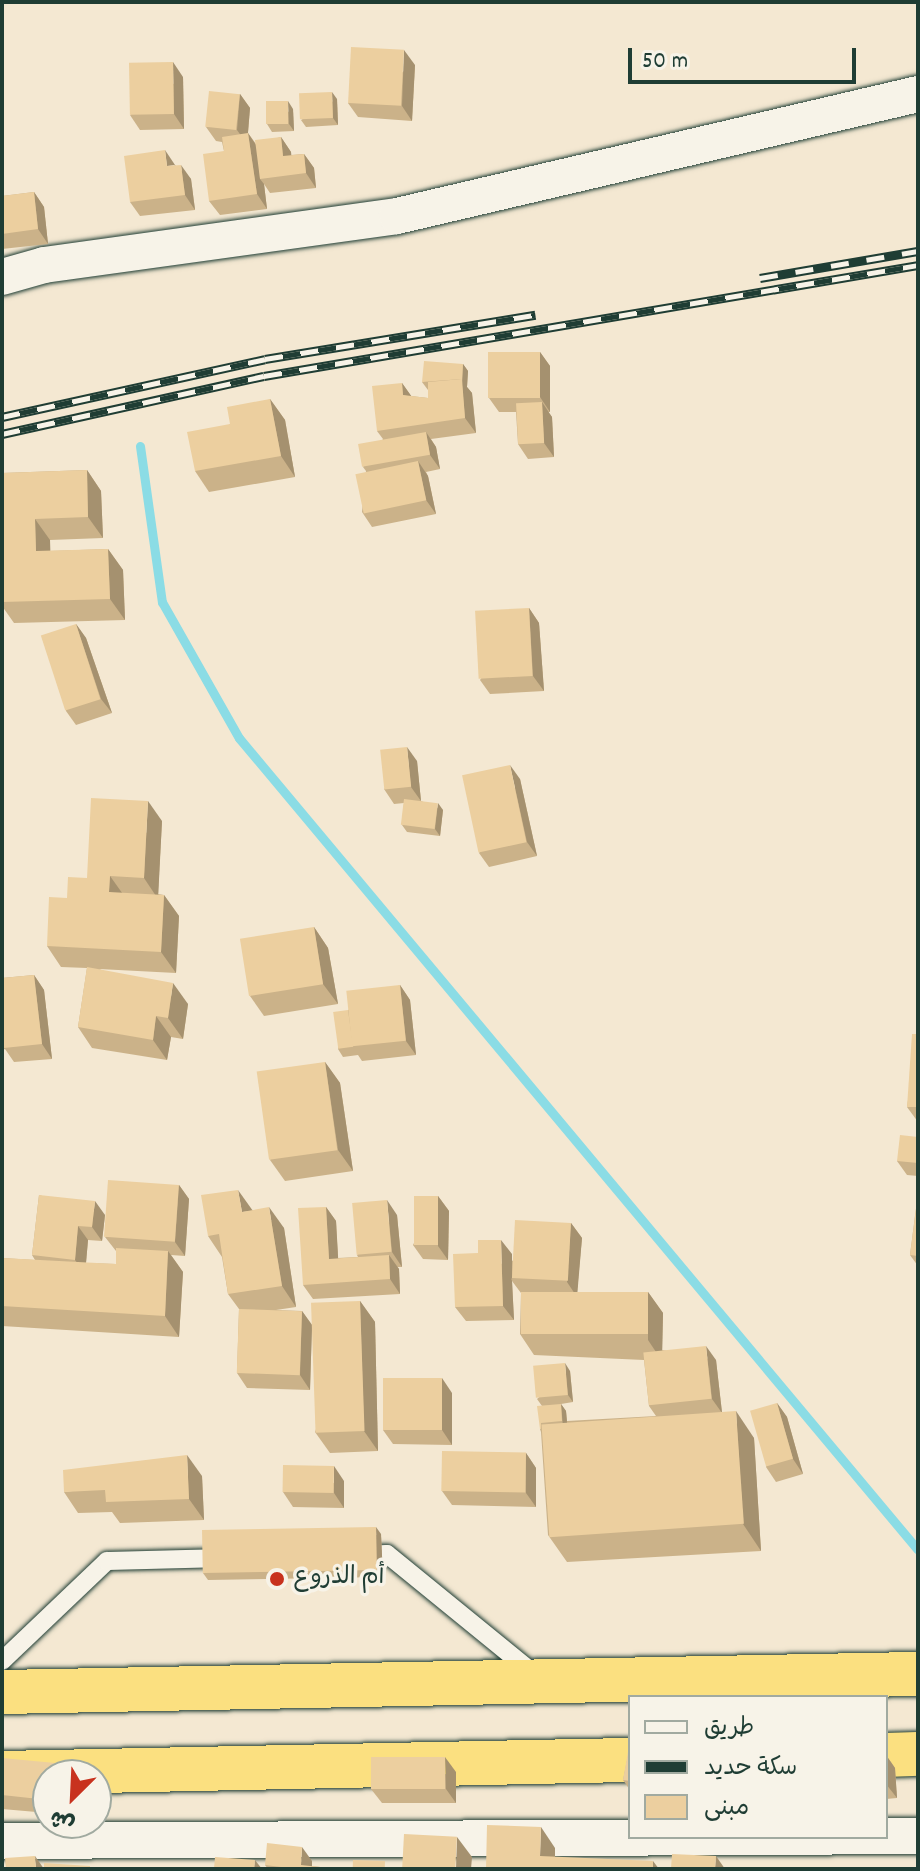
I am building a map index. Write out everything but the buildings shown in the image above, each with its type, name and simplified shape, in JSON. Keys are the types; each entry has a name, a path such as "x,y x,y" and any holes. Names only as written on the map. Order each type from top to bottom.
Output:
{"highway":[{"path":"2,1692 546,1684 918,1674"},
{"path":"888,1755 918,1754"},
{"path":"2,1773 628,1760"}],"street":[{"path":"2,277 44,265 397,216 918,94"},
{"path":"2,1841 129,1855 471,1855 916,1838"},
{"path":"881,1869 916,1838"}],"lane":[{"path":"334,1555 387,1554 546,1684"},
{"path":"2,1661 107,1561 239,1557"}],"waterway":[{"path":"140,446 162,602 239,738 918,1550"}],"railway":[{"path":"760,278 918,251"},
{"path":"2,434 264,376 918,265"},
{"path":"2,417 265,359 535,315"}],"place":[{"name":"أم الذروع","path":"277,1579"}]}
